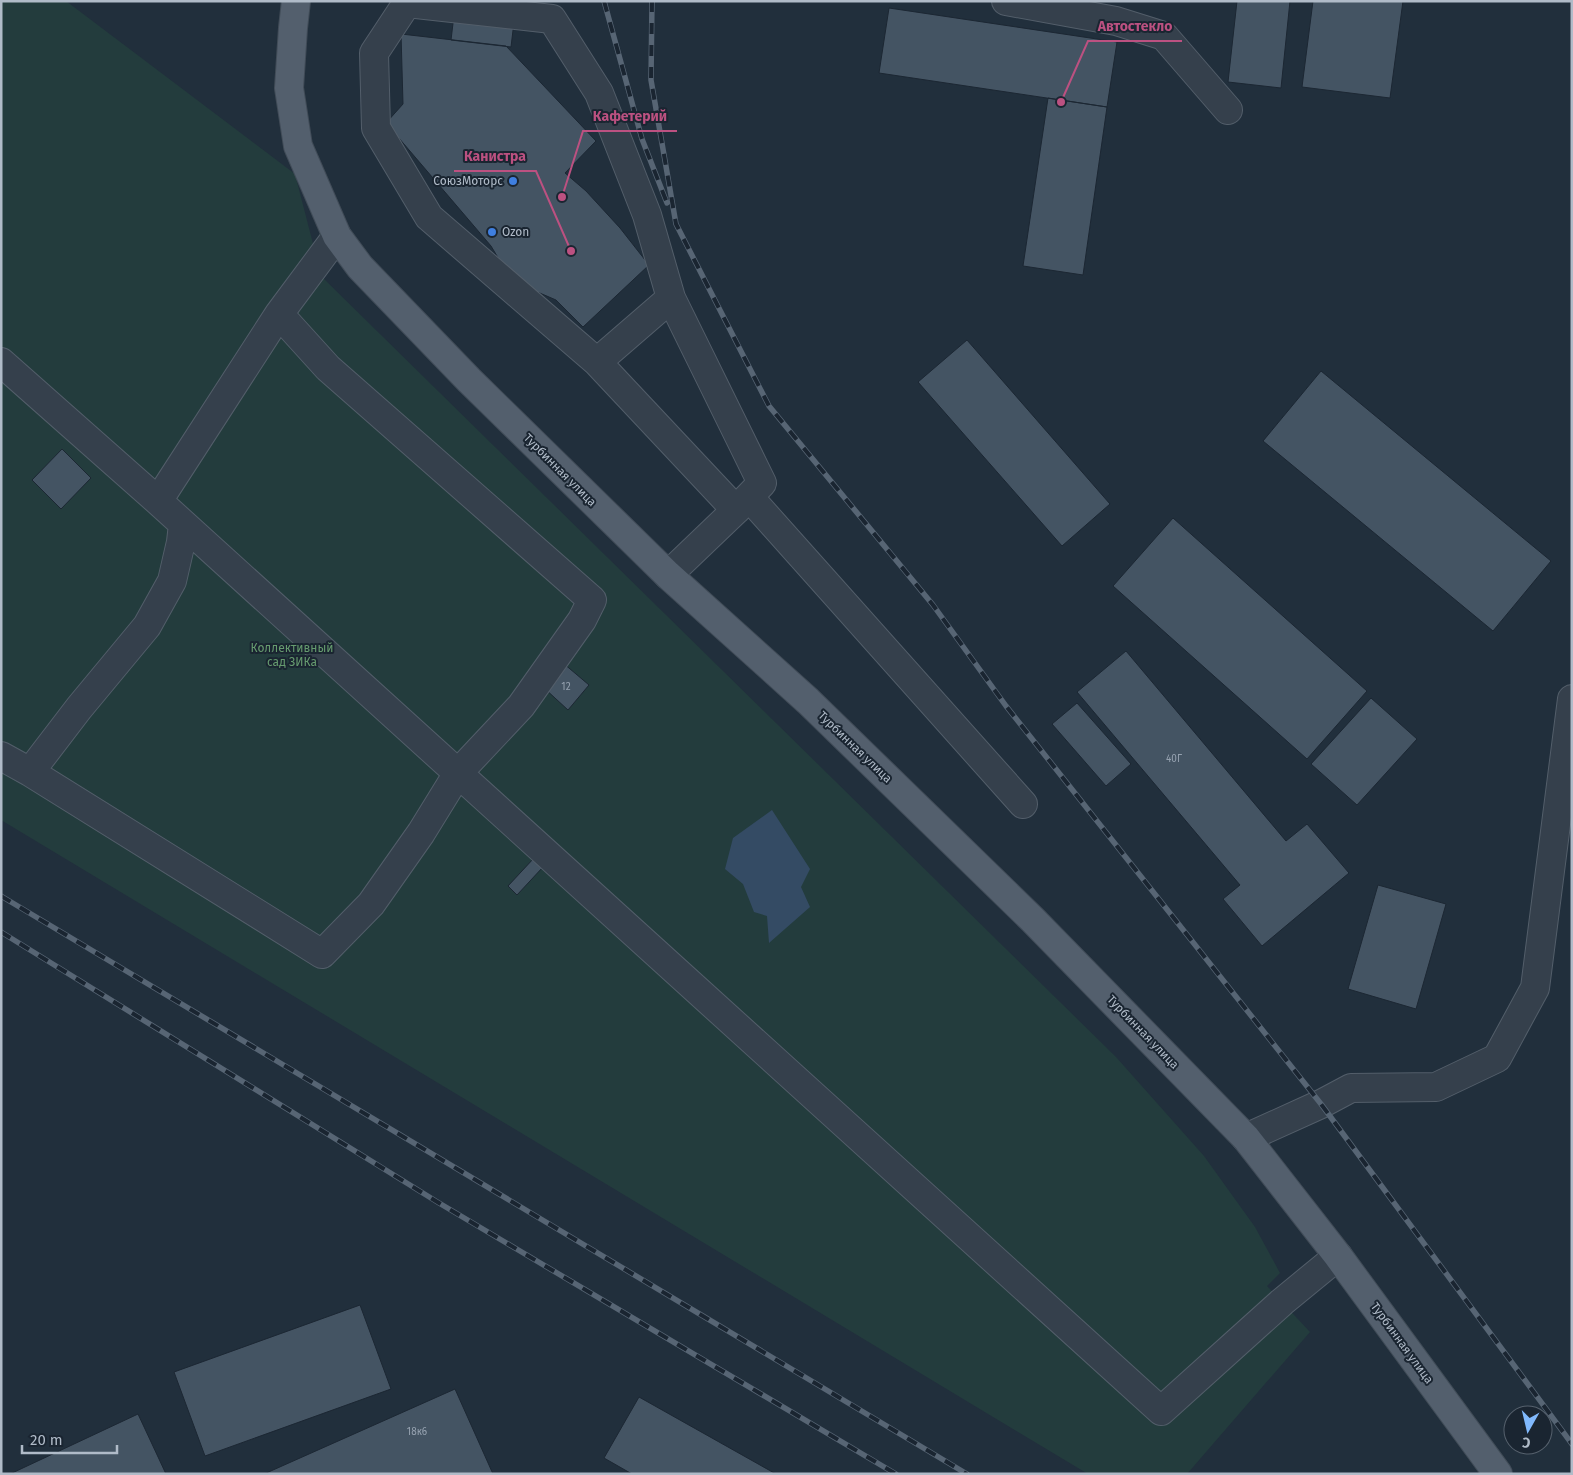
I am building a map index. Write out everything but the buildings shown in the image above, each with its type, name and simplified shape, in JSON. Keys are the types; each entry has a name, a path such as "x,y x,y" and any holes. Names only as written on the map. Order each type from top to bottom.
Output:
{"main road":[{"name":"Турбинная улица","path":"296,1 290,88 298,146 337,236 360,267 469,380 668,575 808,702 1034,920 1246,1138 1338,1256 1498,1474"}],"lane":[{"path":"1006,1 1116,21 1164,36 1228,110"},
{"path":"668,575 743,504 762,483 671,298 647,214 599,93 552,18 407,3 374,53 376,128 429,217 597,362 743,504 1023,804"},
{"path":"158,501 279,314 337,236"},
{"path":"597,362 671,298"},
{"path":"1,756 30,772 322,954 371,904 420,833 458,773 521,706 582,620 592,600 328,368 279,314"},
{"path":"1,362 158,501 1161,1411 1282,1302 1338,1256"},
{"path":"30,772 147,626 172,581 183,524"},
{"path":"1246,1138 1321,1104 1351,1088 1436,1087 1497,1058 1535,988 1572,699"}],"green space":[{"name":"Коллективный сад ЗИКа","path":"1,1 66,1 295,174 323,278 1116,1057 1204,1156 1255,1227 1280,1273 1267,1286 1310,1332 1187,1474 1088,1474 1,820"}],"water":[{"path":"772,810 810,869 801,887 810,907 769,943 767,916 754,912 743,884 725,869 733,838"}],"railway":[{"path":"604,1 642,139 667,203"},
{"path":"652,1 651,80 676,224 769,406 933,605 1006,706 1321,1104 1572,1444"},
{"path":"1,896 967,1474"},
{"path":"1,932 439,1203 896,1474"}],"place":[{"name":"Автостекло","path":"1061,102"},
{"name":"СоюзМоторс","path":"513,181"},
{"name":"Кафетерий","path":"562,197"},
{"name":"Ozon","path":"492,232"},
{"name":"Канистра","path":"571,251"}]}
